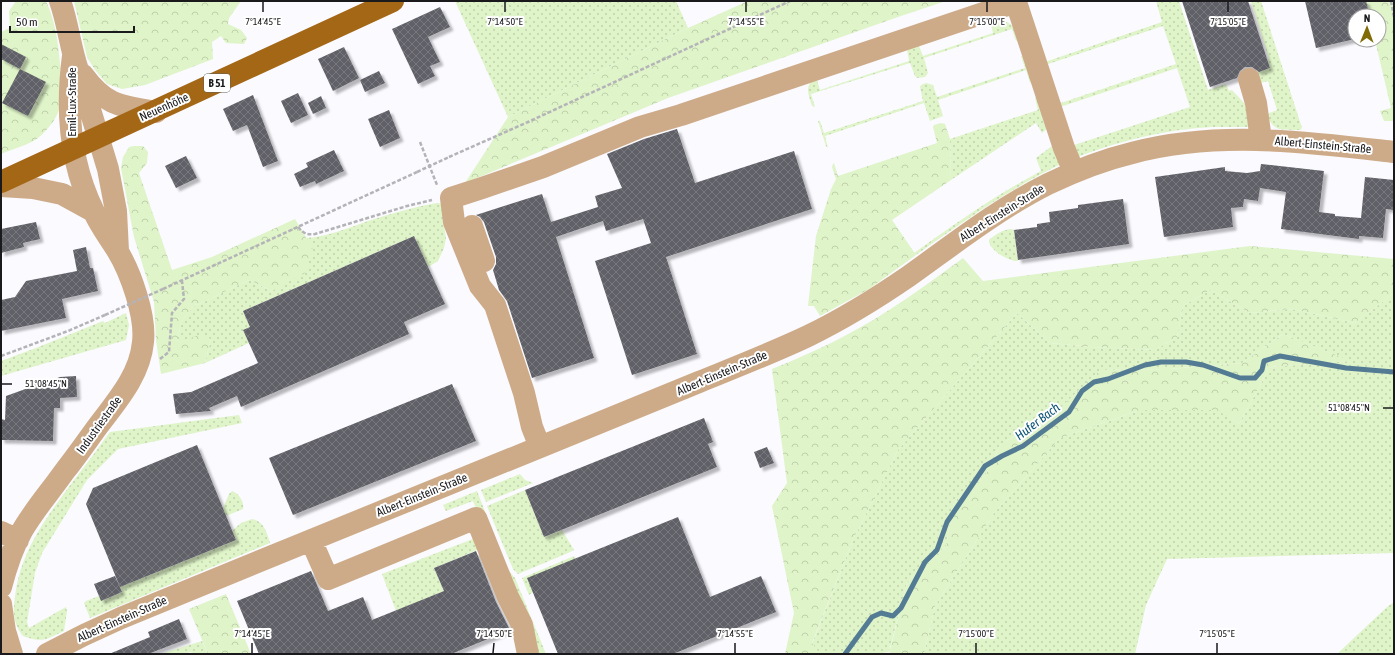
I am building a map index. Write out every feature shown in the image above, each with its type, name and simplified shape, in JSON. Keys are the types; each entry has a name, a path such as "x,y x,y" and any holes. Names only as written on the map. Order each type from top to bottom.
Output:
{"main road":[{"name":"Neuenhöhe","path":"1,182 73,148 156,112 393,1"}],"street":[{"name":"Emil-Lux-Straße","path":"60,1 76,63 98,137"},
{"path":"494,305 480,286 454,222 451,198 543,167 640,127 681,115 1016,2 1064,148 1074,172"},
{"name":"Emil-Lux-Straße","path":"76,63 91,86 106,100 132,108 156,112"},
{"name":"Emil-Lux-Straße","path":"73,148 70,120 70,76 76,63"},
{"path":"1249,79 1256,103 1261,140"},
{"name":"Industriestraße","path":"98,137 108,169 116,211 118,251"},
{"name":"Albert-Einstein-Straße","path":"47,654 89,632 121,618 752,361 822,329 876,298 998,213 1034,192 1074,172 1127,154 1170,145 1217,140 1261,140 1313,143 1394,152"},
{"name":"Industriestraße","path":"1,587 9,560 9,536 37,508 114,406 127,386 138,363 143,344 143,319 135,292 118,251 105,233 93,211 80,180 73,148"},
{"path":"1,186 34,188 62,194 93,211"},
{"path":"472,226 491,284 494,305 524,393 532,427 540,447"},
{"path":"311,540 328,579 476,518 508,597 522,626 528,654"},
{"path":"1,604 4,631 12,654"}],"path":[{"path":"1,356 68,331 182,281 790,1"},
{"path":"1391,1 1394,17"},
{"path":"420,142 440,193 451,198"},
{"path":"298,228 307,235 315,234 407,206 451,198"},
{"path":"138,363 150,367 169,352 172,313 184,299 182,281"}],"green space":[{"path":"16,1 46,1 53,19 57,38 62,82 62,96 60,108 55,118 42,135 31,142 1,154 1,32 10,28 9,11"},
{"path":"74,1 241,1 229,18 228,24 241,30 247,38 244,44 226,43 221,36 212,42 213,59 145,85 122,89 107,84 95,70 87,57"},
{"path":"455,1 676,1 688,28 508,117"},
{"path":"748,1 946,1 668,98 465,183 508,117 688,28"},
{"path":"1156,1 1179,1 1208,90 1226,84 1229,91 1232,90 1247,106 1249,127 1195,128 1160,133 1126,141 1077,157 1071,146 1190,107 1177,68 1060,107 1058,104 1176,64 1163,26 1045,65 1045,62 1162,22"},
{"path":"1251,1 1261,1 1302,128 1300,130 1284,130 1276,128 1267,116 1267,114 1277,110 1268,81 1256,84 1252,73 1270,68 1267,59 1269,59"},
{"path":"1366,1 1394,1 1394,119 1392,121 1384,121 1380,111 1391,108 1377,48 1387,48 1387,8 1368,8"},
{"path":"994,20 1007,22 1016,28 1018,40 1016,41 1012,29 924,58 928,73 925,77 917,78 910,63 811,94 815,107 812,106 808,93 808,87 816,77 820,90 909,61 907,49 919,46 923,56 993,33 990,21"},
{"path":"1021,56 1024,56 1032,81 1030,83 1026,70 938,100 943,116 930,121 924,103 825,136 828,148 826,146 818,121 820,121 824,133 923,101 920,87 926,83 933,85 937,97 1025,68"},
{"path":"1036,97 1050,126 1042,133 1036,123 951,180 950,139 1038,110"},
{"path":"941,123 945,124 950,139 951,180 892,220 916,255 869,289 820,316 814,306 808,306 816,236 831,189 836,179 832,167 833,164 834,163 838,176 937,143 933,127 934,125"},
{"path":"143,146 148,152 147,163 139,173 172,270 212,257 295,219 313,249 305,273 272,291 249,280 193,307 181,322 177,342 200,335 211,339 205,363 161,374 156,340 154,302 134,237 121,168 123,157 129,147"},
{"path":"1052,146 1061,164 1005,195 916,255 914,253 992,200 1041,171 1036,158"},
{"path":"437,203 444,204 443,220 446,238 444,248 438,261 428,267 414,236 243,311 250,327 243,330 249,343 205,363 211,339 177,342 181,322 193,307 249,280 272,291 313,249 305,238 330,234 395,213"},
{"path":"1005,230 1014,230 1018,261 1014,261 995,251 989,240"},
{"path":"1250,246 1394,259 1394,293 1355,323 1292,309 1250,313 1210,290 1183,306 1177,337 1155,350 1050,343 1017,313 898,450 853,540 812,643 820,654 785,654 794,613 772,506 787,483 772,369 802,357 859,328 906,299 963,258 983,281"},
{"path":"1210,290 1250,313 1292,309 1355,323 1394,293 1394,553 1167,559 1146,605 1135,654 924,654 935,606 994,513 1060,438 1140,410 1218,410 1239,424 1270,367 1350,361 1283,334 1242,363 1169,369 1100,370 1055,413 1001,444 986,474 954,502 946,546 907,582 889,652 876,654 820,654 812,644 853,540 898,450 1017,313 1050,343 1155,350 1177,337 1183,306"},
{"path":"126,313 129,325 126,340 1,376 1,361 103,321 105,323"},
{"path":"1283,334 1351,361 1270,367 1239,424 1217,410 1140,410 1060,438 994,513 935,606 924,654 889,654 907,582 946,546 954,502 986,474 1001,444 1055,413 1100,370 1169,369 1242,363"},
{"path":"239,415 242,423 118,449 87,480 42,553 35,573 27,622 29,628 66,607 67,611 64,631 43,640 24,636 16,624 14,606 18,581 27,553 50,513 110,432"},
{"path":"520,474 525,480 533,483 486,502 481,490"},
{"path":"525,490 544,537 562,530 574,550 518,574 513,569 487,506"},
{"path":"232,491 241,498 243,509 226,516 223,508 229,494"},
{"path":"477,491 508,570 515,578 546,654 533,654 512,595 473,501 446,511 443,505"},
{"path":"252,519 256,520 262,525 270,543 90,618 84,603 86,601 99,596 101,601 122,592 120,587 236,540 232,531 241,523"},
{"path":"478,537 482,548 434,568 444,591 396,611 382,574"},
{"path":"574,556 576,562 529,595 522,578"},
{"path":"226,594 251,654 208,654 189,609"},
{"path":"1394,602 1394,654 1337,654 1387,607"},
{"path":"202,641 208,654 193,654 191,652 184,654 160,654"}],"building":[{"path":"1182,1 1248,1 1270,68 1259,72 1252,67 1245,67 1240,71 1237,78 1210,87"},
{"path":"1305,1 1366,1 1368,8 1347,8 1347,41 1316,48"},
{"path":"440,7 450,27 428,37 440,62 430,66 435,76 418,84 392,29"},
{"path":"1,44 26,57 20,69 1,59"},
{"path":"344,47 359,78 333,91 318,59"},
{"path":"20,69 46,82 28,116 2,103"},
{"path":"379,71 385,83 365,92 360,80"},
{"path":"298,93 308,115 291,123 281,101"},
{"path":"253,95 278,161 263,167 247,125 233,131 223,109"},
{"path":"321,96 326,108 313,114 308,103"},
{"path":"389,110 400,138 380,147 368,119"},
{"path":"677,129 695,183 794,151 812,209 666,257 697,354 632,375 595,261 651,243 643,219 606,231 603,221 556,237 594,358 532,378 507,301 499,290 493,270 496,264 496,257 484,222 476,215 542,194 551,222 598,207 595,196 622,188 607,154 644,139"},
{"path":"334,150 344,171 316,184 315,181 300,187 294,174 308,167 306,163"},
{"path":"186,156 197,178 176,188 165,166"},
{"path":"1261,164 1324,171 1319,212 1335,214 1335,216 1361,218 1365,177 1394,180 1394,210 1386,209 1383,238 1359,236 1359,239 1281,229 1286,192 1260,188 1258,201 1244,199 1243,207 1231,208 1233,227 1164,237 1155,177 1225,167 1225,171 1247,173 1260,171"},
{"path":"1123,199 1129,244 1018,260 1014,230 1037,227 1037,224 1050,222 1049,212 1078,208 1078,205"},
{"path":"36,222 40,239 23,243 24,247 1,253 1,229"},
{"path":"414,236 445,304 404,322 409,334 241,407 237,396 209,408 211,411 176,414 173,394 191,392 258,363 243,330 250,327 243,311"},
{"path":"86,247 90,268 93,268 98,291 62,299 66,318 1,331 1,300 15,297 26,281 77,271 73,250"},
{"path":"76,376 77,397 60,398 60,408 54,408 53,441 1,440 1,419 5,420 6,396 31,387 31,383 47,382 60,377"},
{"path":"452,384 476,441 293,515 269,458"},
{"path":"704,418 713,442 708,444 717,467 544,537 525,490"},
{"path":"197,445 236,540 120,587 86,504 93,488"},
{"path":"767,447 774,463 760,468 754,452"},
{"path":"678,517 710,597 761,576 776,612 673,654 558,654 527,578"},
{"path":"476,551 496,602 510,630 451,654 259,654 237,601 311,571 328,611 363,597 372,620 444,591 434,568"},
{"path":"115,576 122,592 101,601 94,584"},
{"path":"179,619 187,639 148,654 109,654 150,637 148,632"}],"waterway":[{"name":"Hufer Bach","path":"845,654 872,617 881,613 893,616 901,608 925,562 937,550 947,522 985,466 1023,446 1069,412 1082,391 1094,382 1108,379 1145,365 1161,362 1186,362 1203,365 1240,378 1255,378 1262,370 1264,361 1280,356 1346,368 1394,372"}]}
